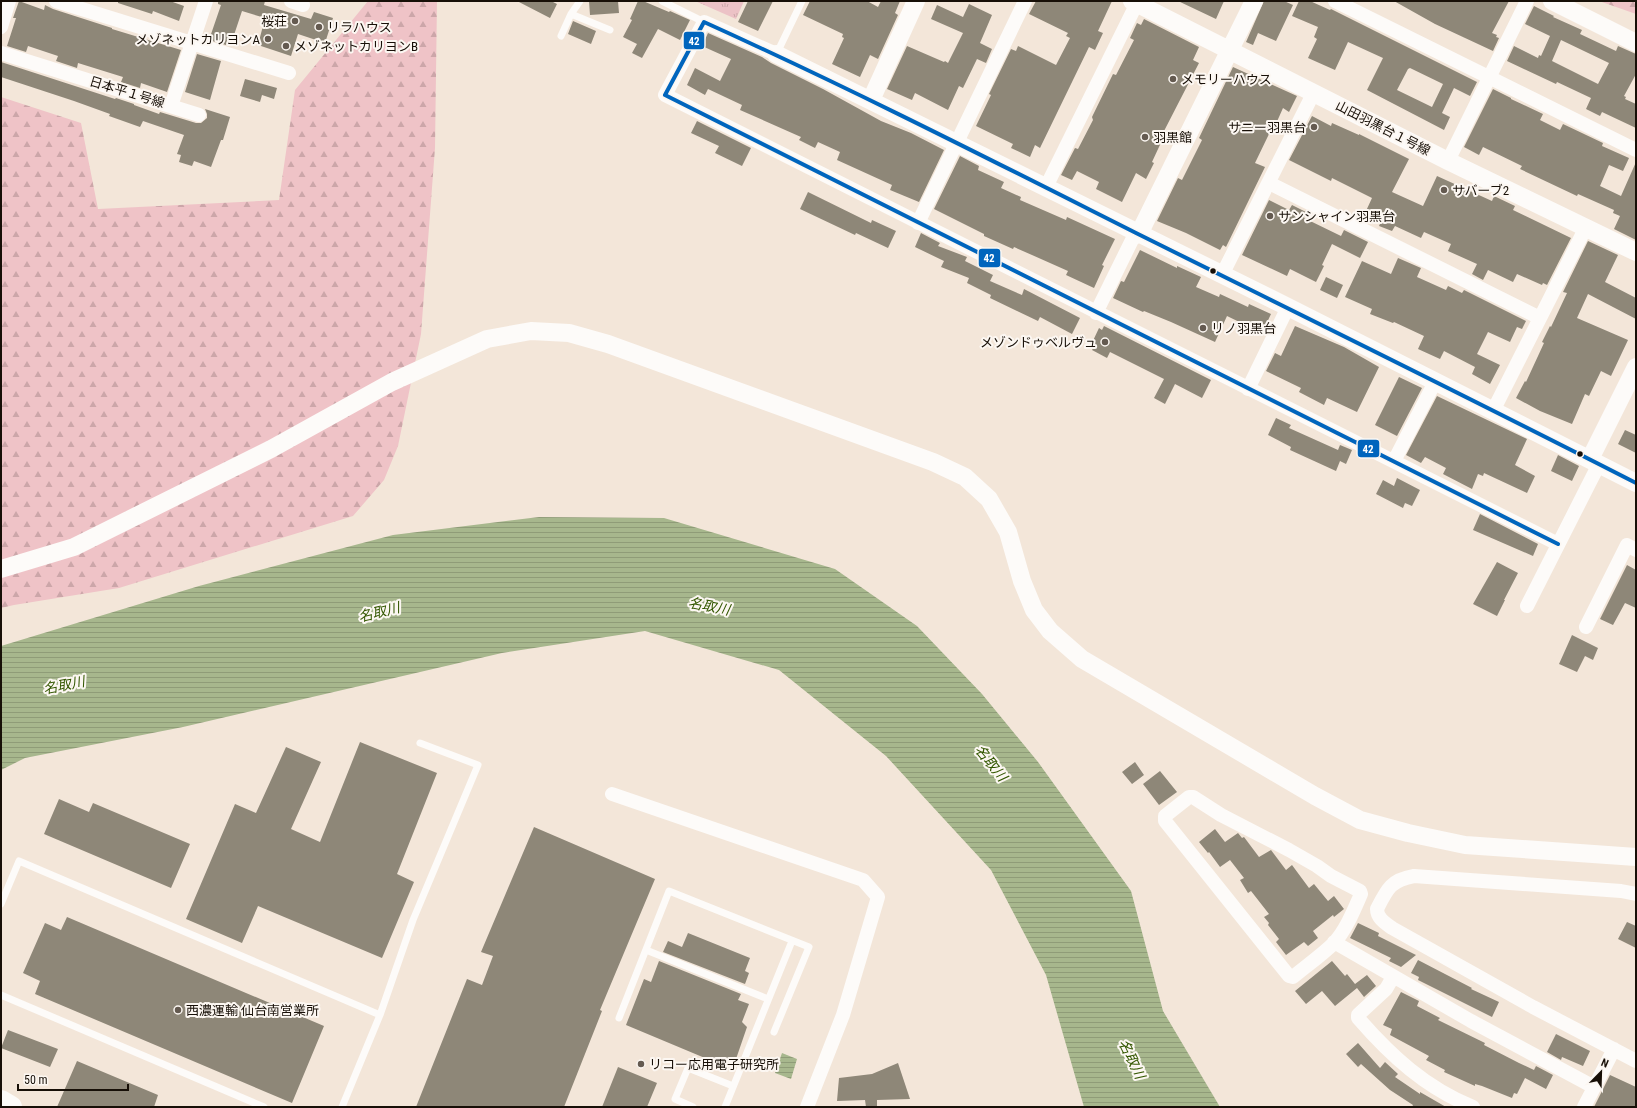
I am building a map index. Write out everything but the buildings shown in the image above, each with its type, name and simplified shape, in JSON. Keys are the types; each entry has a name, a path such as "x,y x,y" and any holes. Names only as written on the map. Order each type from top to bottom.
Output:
{"highway":[{"path":"1,1101 12,1107"}],"street":[{"path":"1,27 9,1"},
{"path":"56,1 289,74"},
{"name":"日本平１号線","path":"1,53 171,106 206,1"},
{"path":"871,100 916,1"},
{"path":"918,223 1025,1"},
{"path":"1096,313 1132,240 1139,234 1254,1"},
{"path":"1335,1 1636,150"},
{"path":"1448,161 1527,1"},
{"path":"1552,1 1636,43"},
{"path":"1046,187 1136,2"},
{"name":"山田羽黒台１号線","path":"1136,2 1229,51 1314,92 1448,161 1585,229 1636,252"},
{"path":"1558,544 664,95 704,22 776,54 871,100 1288,307 1636,483"},
{"path":"1222,275 1314,92"},
{"path":"171,106 199,115"},
{"path":"1269,183 1540,318"},
{"path":"1493,411 1585,229"},
{"path":"1248,389 1288,307"},
{"path":"1,569 74,547 270,449 392,382 487,339 531,331 569,333 615,347 933,462 965,477 989,499 1008,532 1022,581 1034,610 1050,631 1082,659 1315,796 1360,820 1408,833 1465,845 1636,857"},
{"path":"1527,606 1558,544 1636,367"},
{"path":"1394,461 1435,382"},
{"path":"1586,627 1627,545 1636,550"},
{"path":"612,794 863,880 878,896 843,1015 807,1107"},
{"path":"1189,797 1192,797 1221,815 1289,850 1331,876 1360,891 1362,894 1345,926 1334,942 1293,977 1289,976 1165,820 1164,816 1189,797"},
{"path":"1636,894 1621,891 1414,876 1405,878 1389,886 1377,909 1380,919 1392,928 1534,1007 1636,1061"},
{"path":"1334,942 1471,1021 1594,1087"},
{"path":"1393,977 1388,986 1358,1015 1358,1018 1395,1058 1411,1072 1446,1094 1473,1107"},
{"path":"1584,1107 1614,1049"}],"lane":[{"path":"561,36 580,1"},
{"path":"662,1 704,22"},
{"path":"776,54 802,1"},
{"path":"572,14 610,30"},
{"path":"342,1107 380,1015 414,920 478,765 420,743"},
{"path":"1,904 19,861 380,1015"},
{"path":"618,1018 669,891 809,947 774,1032"},
{"path":"724,1107 792,941"},
{"path":"646,950 768,999"},
{"path":"1,995 264,1107"},
{"path":"693,1107 675,1099 688,1068 733,1086"}],"green space":[{"path":"368,1 437,1 435,148 421,334 398,446 384,480 353,516 119,588 1,608 1,97 81,123 98,209 279,200 295,90"},
{"path":"695,1 744,1 736,19"},
{"path":"1599,1 1636,1 1636,14"}],"water":[{"name":"名取川","path":"539,517 664,518 835,569 917,626 982,694 1038,762 1131,891 1163,1011 1220,1107 1084,1107 1046,975 991,870 886,756 779,670 645,631 502,653 183,727 25,758 1,770 1,646 199,586 393,535"},
{"path":"782,1053 797,1059 791,1079 775,1073"}],"transit line":[{"name":"42","path":"1558,544 665,95 704,22 921,125 1449,388 1636,483"}],"place":[{"name":"桜荘","path":"295,21"},
{"name":"リラハウス","path":"319,27"},
{"name":"メゾネットカリヨンA","path":"268,39"},
{"name":"メゾネットカリヨンB","path":"286,46"},
{"name":"メモリーハウス","path":"1173,79"},
{"name":"サニー羽黒台","path":"1314,127"},
{"name":"羽黒館","path":"1145,137"},
{"name":"サバーブ2","path":"1444,190"},
{"name":"サンシャイン羽黒台","path":"1270,216"},
{"name":"リノ羽黒台","path":"1203,328"},
{"name":"メゾンドゥベルヴュ","path":"1105,342"},
{"name":"西濃運輸 仙台南営業所","path":"178,1010"},
{"name":"リコー応用電子研究所","path":"641,1064"}]}
